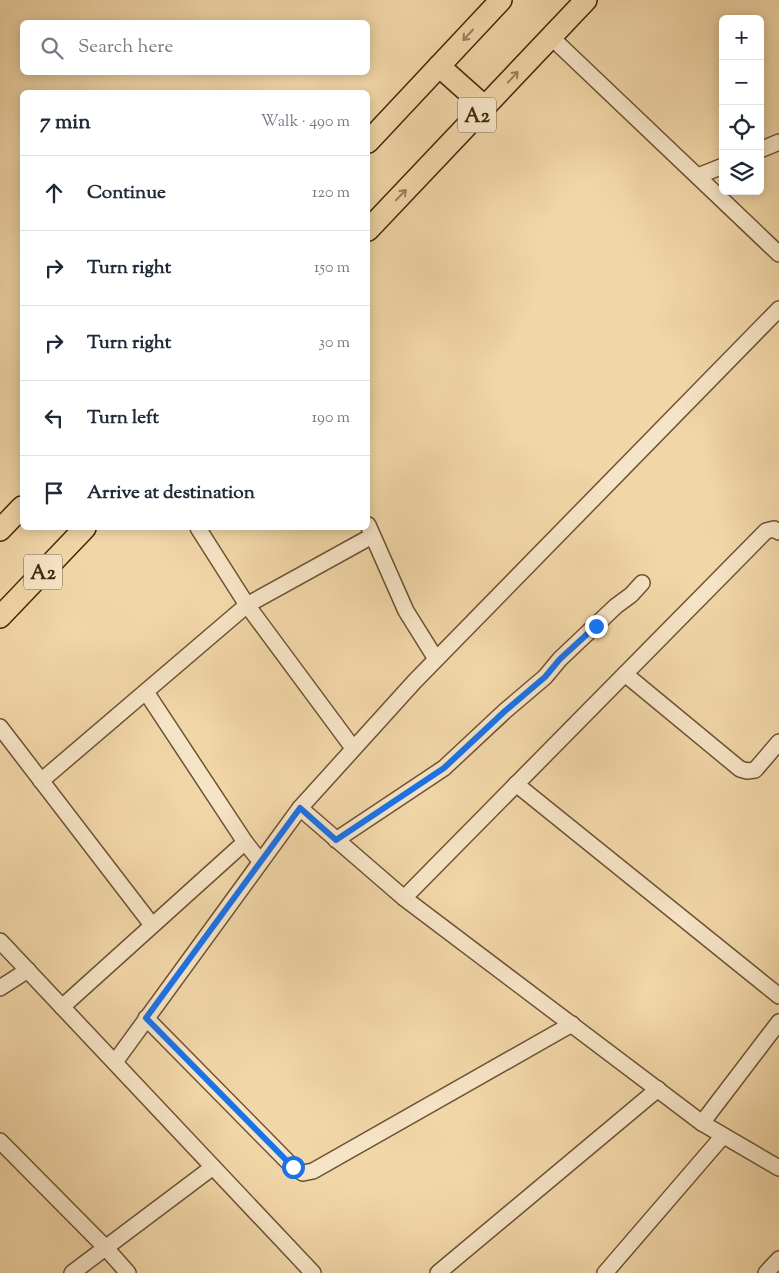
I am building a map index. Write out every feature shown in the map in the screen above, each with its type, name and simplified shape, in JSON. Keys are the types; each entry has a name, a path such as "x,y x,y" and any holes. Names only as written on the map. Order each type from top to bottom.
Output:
{"highway":[{"path":"370,140 502,0"},
{"name":"A2","path":"370,228 586,0"},
{"path":"439,66 485,107"},
{"path":"0,530 20,508"},
{"name":"A2","path":"0,617 83,530"}],"street":[{"path":"551,36 779,254"},
{"path":"764,148 779,142"},
{"path":"698,176 719,168"},
{"path":"115,1062 300,808 436,659 779,309"},
{"path":"404,898 766,531 774,529 779,532"},
{"path":"199,530 247,605 353,748"},
{"path":"42,781 247,605 370,530 406,611 436,659"},
{"path":"336,840 444,768 505,711 545,677 560,659 616,606 631,596 642,583"},
{"path":"625,674 740,769 754,770 779,742"},
{"path":"146,692 245,842 260,861"},
{"path":"0,726 152,926"},
{"path":"516,784 779,996"},
{"path":"300,808 404,898 702,1123 779,1168"},
{"path":"62,1007 245,842"},
{"path":"0,941 313,1273"},
{"path":"0,988 28,970"},
{"path":"146,1018 293,1167 303,1173 313,1171 572,1024"},
{"path":"702,1123 779,1022"},
{"path":"438,1273 658,1089"},
{"path":"605,1273 723,1136"},
{"path":"0,1141 105,1247 128,1273"},
{"path":"72,1273 213,1167"},
{"path":"766,1273 779,1258"}],"route":[{"path":"293,1167 146,1018 300,808 336,840 444,768 505,711 545,677 560,659 596,626"}]}
